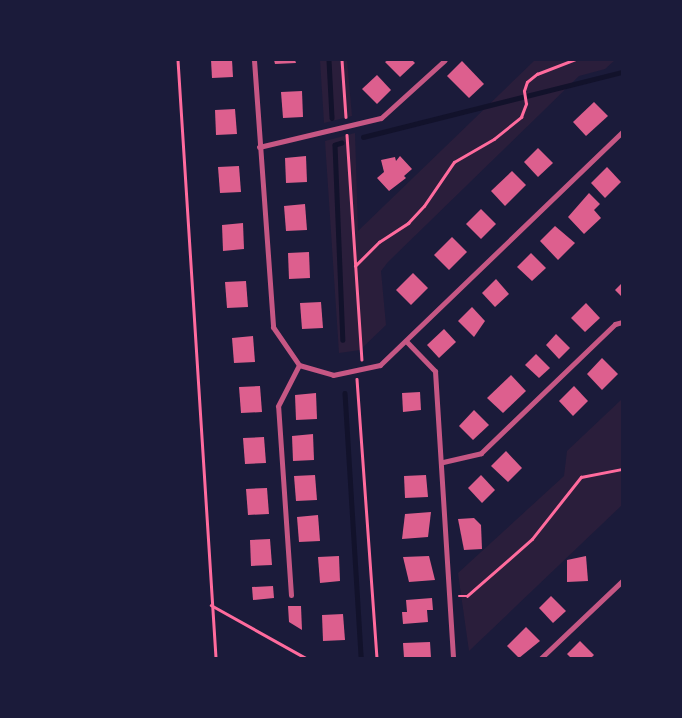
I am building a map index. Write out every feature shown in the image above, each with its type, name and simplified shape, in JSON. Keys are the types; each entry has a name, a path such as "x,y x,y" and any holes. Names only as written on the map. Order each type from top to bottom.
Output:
{"street":[{"path":"254,60 273,327 299,365 333,375 380,364 622,132"},
{"path":"259,147 382,118 445,60"},
{"path":"443,462 481,453 615,324 622,322"},
{"path":"406,341 435,371 443,462 453,658"},
{"path":"291,595 278,406 299,365"},
{"path":"541,658 622,581"}],"path":[{"path":"178,60 211,605 216,658"},
{"path":"342,60 355,266 364,368"},
{"path":"355,266 379,242 408,223 424,206 454,162 494,139 521,118 526,104 524,91 527,82 537,74 574,60"},
{"path":"355,370 377,658"},
{"path":"450,597 467,596 485,578 505,564 532,539 581,477 622,469"},
{"path":"211,605 306,658"}],"shaded area":[{"path":"320,60 347,60 352,116 324,123"},
{"path":"535,60 615,60 605,69 579,76 388,262 381,271 386,325 360,350 339,353 325,141 355,133 358,231"},
{"path":"622,399 622,505 469,651 458,573 564,476 567,451"}],"building":[{"path":"211,60 232,60 233,77 212,78"},
{"path":"274,60 295,60 296,63 275,64"},
{"path":"388,60 412,60 415,63 400,77 385,62"},
{"path":"462,61 484,84 469,98 447,76"},
{"path":"377,75 391,90 377,104 362,89"},
{"path":"302,91 303,117 283,118 281,92"},
{"path":"594,102 608,116 586,136 573,122"},
{"path":"235,109 237,134 216,135 215,110"},
{"path":"538,148 553,163 538,177 524,162"},
{"path":"306,156 307,182 286,183 285,158"},
{"path":"400,156 412,169 404,176 406,178 389,191 377,178 384,172 381,160 395,157 396,161"},
{"path":"239,166 241,192 220,193 218,167"},
{"path":"607,167 621,182 605,198 591,183"},
{"path":"512,171 526,185 505,206 491,191"},
{"path":"589,193 600,204 594,210 601,218 584,234 568,217"},
{"path":"305,204 307,230 286,231 284,206"},
{"path":"481,209 496,224 481,239 466,224"},
{"path":"243,223 244,249 223,251 222,225"},
{"path":"555,226 575,243 558,260 540,241"},
{"path":"452,237 467,252 449,270 434,255"},
{"path":"309,252 310,278 289,279 288,253"},
{"path":"531,253 546,268 532,281 517,267"},
{"path":"413,273 428,288 411,305 396,290"},
{"path":"496,279 509,294 495,307 482,293"},
{"path":"246,281 248,307 227,308 225,282"},
{"path":"622,283 622,297 615,290"},
{"path":"321,302 323,328 302,329 300,303"},
{"path":"586,303 600,318 585,332 571,318"},
{"path":"472,307 485,321 474,337 458,321"},
{"path":"444,329 456,342 439,358 427,345"},
{"path":"556,334 570,348 559,359 546,345"},
{"path":"253,336 255,362 234,363 232,338"},
{"path":"536,354 550,368 539,378 525,365"},
{"path":"602,358 618,374 602,390 587,374"},
{"path":"511,375 526,391 503,413 487,398"},
{"path":"260,386 262,412 241,413 239,387"},
{"path":"574,386 588,401 573,416 559,401"},
{"path":"420,392 421,410 403,412 402,393"},
{"path":"316,393 317,419 296,420 295,395"},
{"path":"474,410 489,425 473,440 459,426"},
{"path":"313,434 314,460 293,461 292,436"},
{"path":"264,437 266,463 245,464 243,438"},
{"path":"506,451 522,468 508,482 491,466"},
{"path":"315,475 317,500 296,501 294,476"},
{"path":"426,475 428,497 405,498 404,476"},
{"path":"481,475 495,490 482,503 468,488"},
{"path":"267,488 269,514 248,515 246,489"},
{"path":"431,512 428,537 402,539 405,514"},
{"path":"318,515 320,541 299,542 297,517"},
{"path":"474,518 481,525 482,549 464,550 458,519"},
{"path":"270,539 272,565 251,566 250,540"},
{"path":"339,556 340,581 320,583 318,557"},
{"path":"429,556 435,580 409,582 403,557"},
{"path":"586,556 588,581 567,582 567,560"},
{"path":"273,586 274,598 253,600 252,587"},
{"path":"551,596 566,611 553,623 539,608"},
{"path":"432,598 433,610 427,610 428,622 403,624 402,612 407,612 406,600"},
{"path":"288,606 301,606 302,630 289,622"},
{"path":"343,614 345,640 323,641 322,615"},
{"path":"526,627 540,641 519,658 507,646"},
{"path":"580,641 594,655 591,658 571,658 567,654"},
{"path":"430,642 431,658 404,658 403,643"}],"waterway":[{"path":"329,60 332,118"},
{"path":"363,137 622,72"},
{"path":"342,143 335,145 343,340"},
{"path":"345,393 361,658"}]}
